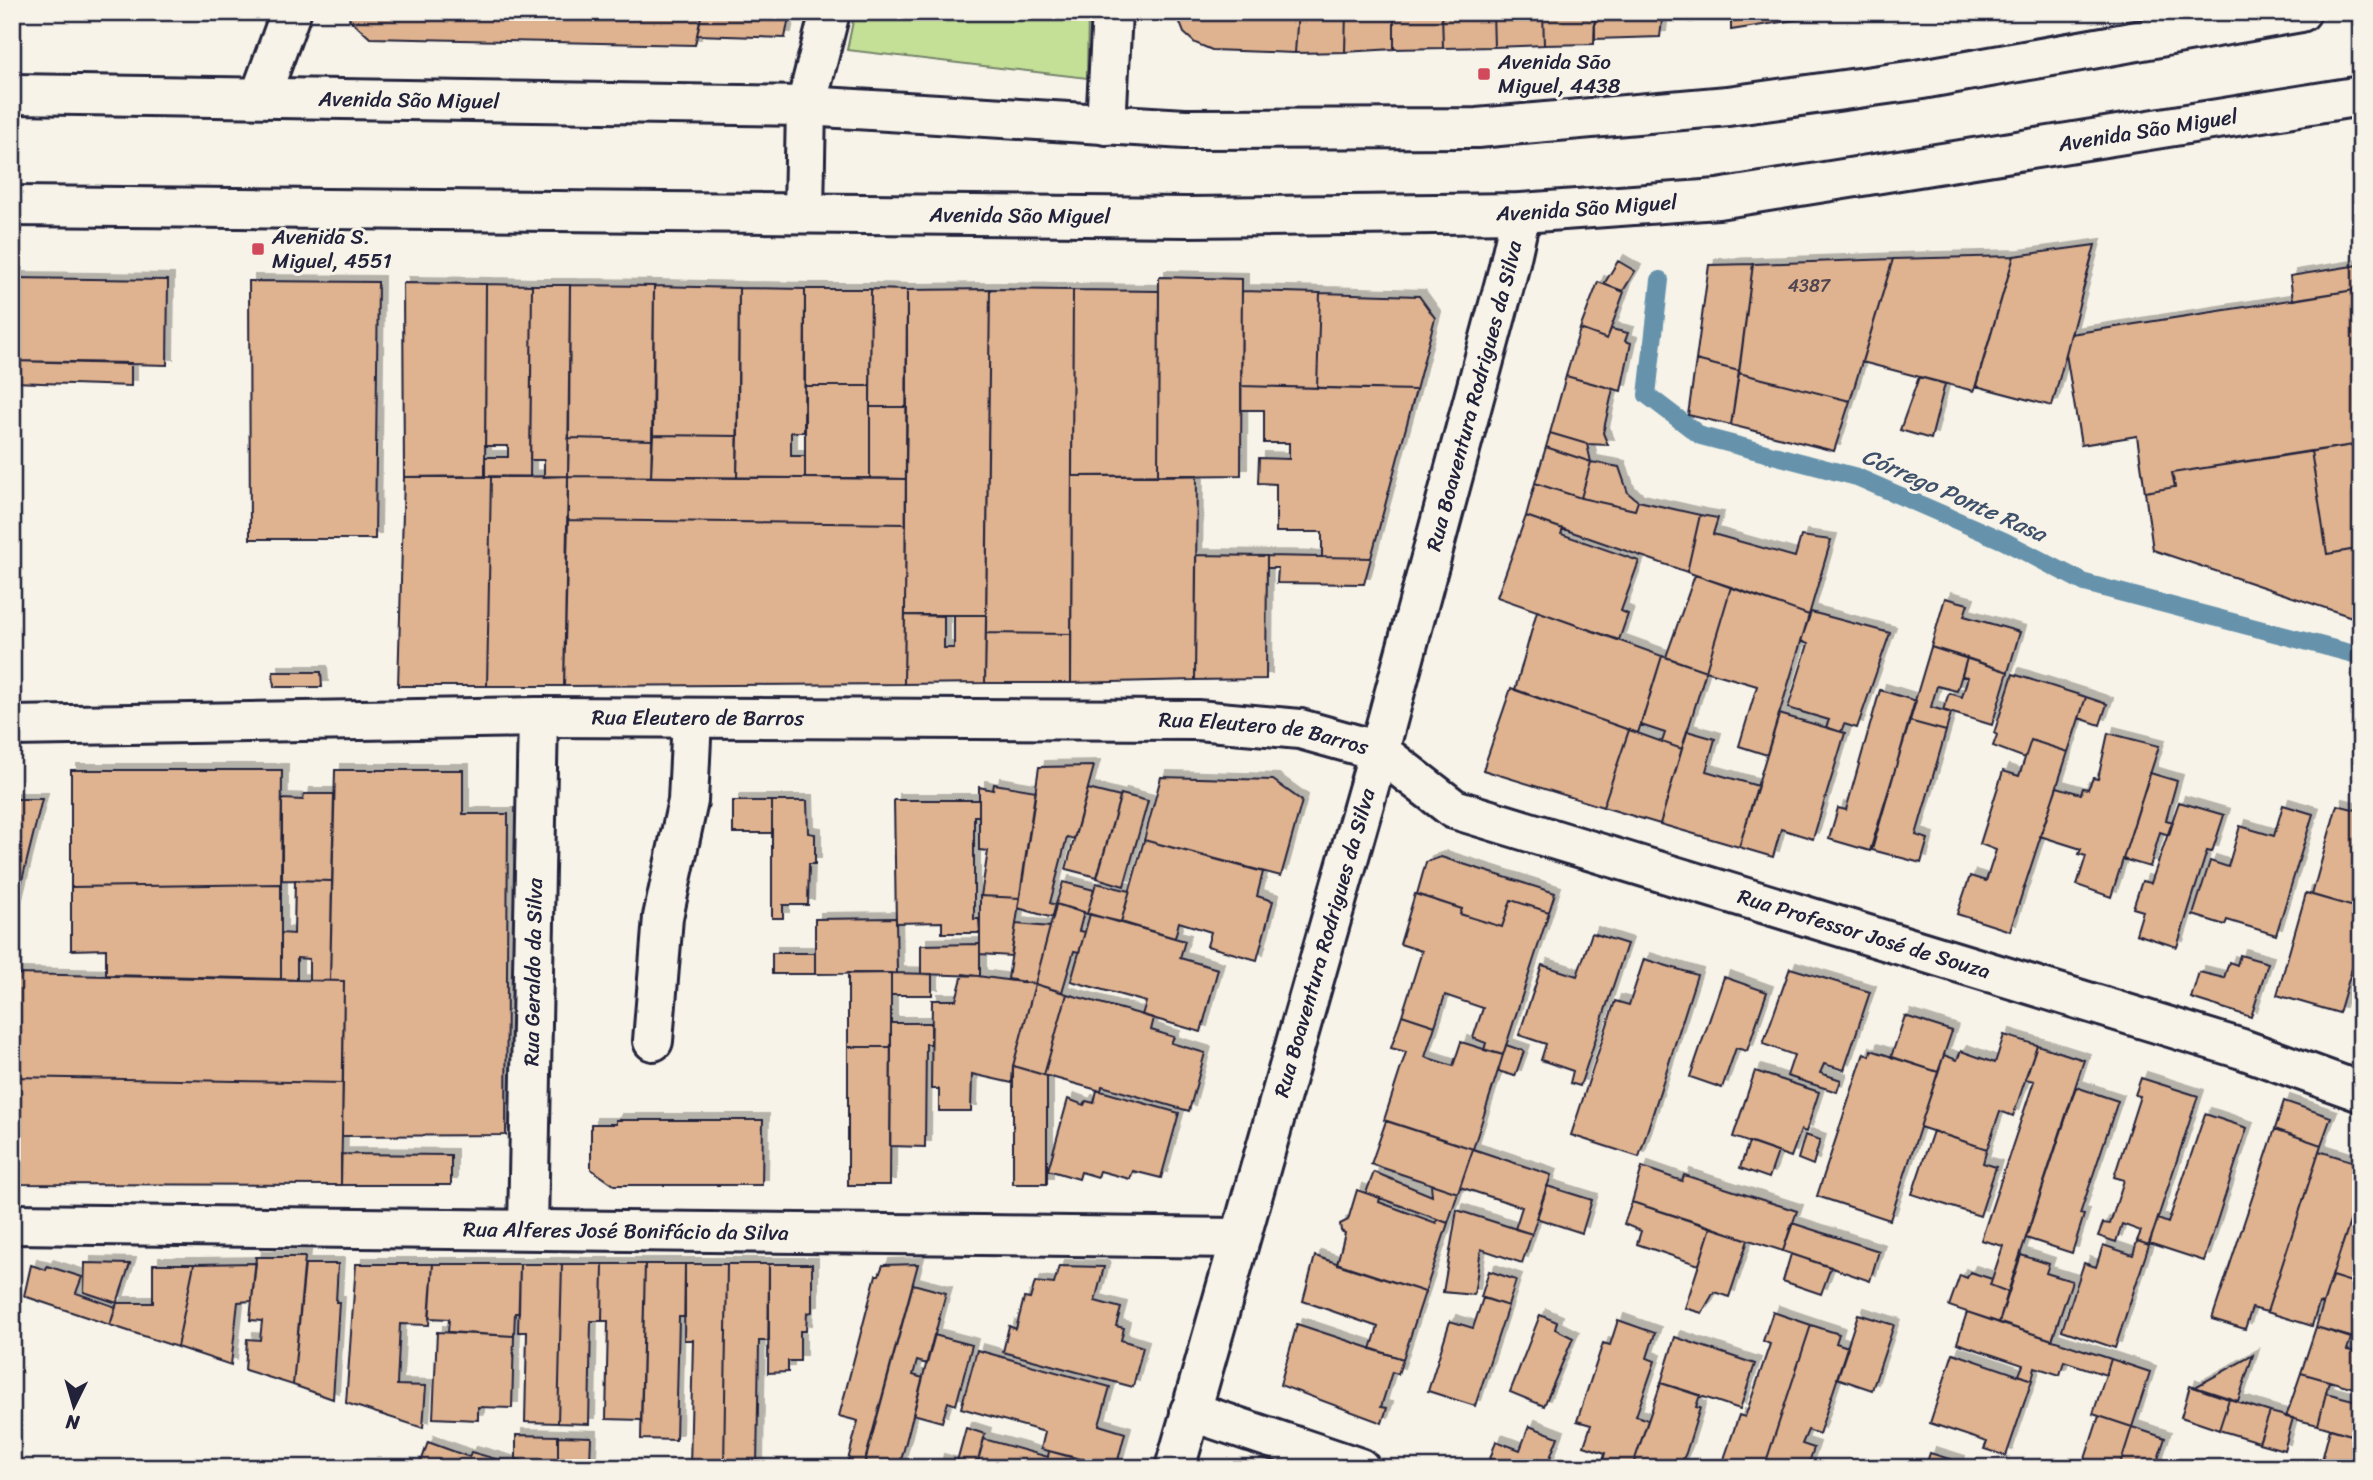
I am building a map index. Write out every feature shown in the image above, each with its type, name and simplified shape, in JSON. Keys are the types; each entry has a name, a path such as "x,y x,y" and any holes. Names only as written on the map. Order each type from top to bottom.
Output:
{"street":[{"path":"260,97 290,12"},
{"path":"804,212 806,106 830,12"},
{"path":"1106,125 1112,12"},
{"name":"Avenida São Miguel","path":"12,94 806,106 1185,129 1477,128 1728,106 1916,80 2301,12"},
{"name":"Avenida São Miguel","path":"12,206 1187,217 1521,213 1718,199 1867,178 2361,96"},
{"name":"Rua Boaventura Rodrigues da Silva","path":"1175,1468 1380,751 1508,271 1521,213"},
{"name":"Rua Eleutero de Barros","path":"12,726 538,717 1197,720 1300,729 1380,751"},
{"name":"Rua Geraldo da Silva","path":"528,1228 538,717"},
{"path":"653,1041 663,917 688,801 692,718"},
{"name":"Rua Professor José de Souza","path":"1380,751 1454,809 2229,1045 2361,1092"},
{"name":"Rua Alferes José Bonifácio da Silva","path":"12,1224 1239,1238"},
{"path":"1190,1411 1360,1468"}],"green space":[{"path":"855,12 1088,12 1087,78 847,50"}],"building":[{"path":"352,12 702,12 695,45 370,38 349,19"},
{"path":"702,12 790,12 785,38 697,35"},
{"path":"1176,12 1298,12 1295,53 1212,50 1195,43 1184,33"},
{"path":"1298,12 1346,12 1345,52 1295,53"},
{"path":"1346,12 1394,12 1394,49 1345,52"},
{"path":"1394,12 1442,12 1443,48 1394,49"},
{"path":"1442,12 1493,12 1494,47 1443,48"},
{"path":"1493,12 1543,12 1544,45 1494,47"},
{"path":"1543,12 1595,12 1594,44 1544,45"},
{"path":"1595,12 1663,12 1660,37 1595,39"},
{"path":"1731,12 1800,12 1801,19 1731,30"},
{"path":"1800,12 1832,12 1832,14 1801,19"},
{"path":"2095,245 2052,406 1976,386 2014,256"},
{"path":"2014,256 1974,391 1862,362 1893,259"},
{"path":"1893,259 1850,401 1739,373 1753,264"},
{"path":"1618,261 1635,271 1623,291 1604,284"},
{"path":"1753,264 1739,371 1696,360 1709,265"},
{"path":"2359,265 2361,289 2293,300 2290,276"},
{"path":"1159,277 1242,279 1241,475 1158,476"},
{"path":"12,278 168,280 167,365 12,361"},
{"path":"249,281 378,282 375,539 250,539"},
{"path":"1598,282 1624,292 1607,339 1580,329"},
{"path":"403,283 486,284 485,476 404,477"},
{"path":"486,284 532,285 530,477 485,476 485,457 508,457 508,446 485,446"},
{"path":"532,285 570,285 568,476 544,477 544,460 530,460"},
{"path":"570,285 654,286 652,440 569,438"},
{"path":"654,286 739,288 738,436 653,435"},
{"path":"739,288 805,289 804,432 791,432 791,456 805,456 805,478 737,478"},
{"path":"805,289 871,289 870,386 805,386"},
{"path":"871,289 907,290 907,407 870,407"},
{"path":"990,289 986,615 905,615 907,290"},
{"path":"990,289 1073,290 1071,634 986,633"},
{"path":"2361,289 2361,444 2172,473 2175,487 2145,492 2137,436 2081,445 2066,354 2071,334"},
{"path":"1073,290 1159,291 1158,476 1072,476"},
{"path":"1242,291 1320,293 1317,388 1241,386"},
{"path":"1320,293 1419,296 1435,318 1416,390 1317,388"},
{"path":"1580,329 1607,339 1611,329 1628,333 1625,341 1631,343 1621,391 1566,376"},
{"path":"1696,360 1739,371 1731,425 1688,415"},
{"path":"12,361 131,363 131,386 12,382"},
{"path":"1739,373 1850,401 1834,451 1731,425"},
{"path":"1566,376 1613,389 1603,433 1608,445 1587,444 1550,433"},
{"path":"1919,377 1945,384 1931,439 1900,430"},
{"path":"805,386 870,386 870,478 805,478"},
{"path":"1241,386 1416,390 1371,558 1322,557 1322,532 1276,532 1276,484 1258,483 1259,458 1289,459 1289,443 1264,443 1264,410 1241,410"},
{"path":"870,407 907,407 906,479 870,478"},
{"path":"1550,433 1587,444 1591,462 1546,447"},
{"path":"653,435 738,436 737,478 651,477"},
{"path":"569,438 652,440 651,477 568,476"},
{"path":"2361,444 2361,570 2357,549 2327,554 2311,451"},
{"path":"1546,447 1591,462 1581,498 1535,483"},
{"path":"2311,451 2327,554 2357,549 2361,620 2153,550 2145,492 2175,487 2172,473"},
{"path":"1591,462 1619,467 1628,493 1638,501 1635,510 1581,498"},
{"path":"1197,475 1195,680 1071,683 1072,476"},
{"path":"568,476 906,479 906,524 568,520"},
{"path":"568,476 564,686 487,686 491,477"},
{"path":"404,477 491,477 487,686 398,686"},
{"path":"1535,483 1581,498 1635,510 1638,501 1700,515 1687,572 1526,516"},
{"path":"1700,515 1718,518 1713,534 1795,557 1801,536 1831,540 1809,615 1687,572"},
{"path":"1526,516 1563,529 1561,534 1639,561 1621,611 1628,614 1619,640 1497,597"},
{"path":"568,520 906,524 904,684 564,686"},
{"path":"1196,555 1267,556 1266,679 1195,680"},
{"path":"1267,556 1371,558 1364,584 1277,583 1278,568 1267,568"},
{"path":"1695,575 1731,587 1706,671 1666,657"},
{"path":"1731,587 1809,615 1767,755 1739,746 1757,686 1706,671"},
{"path":"1945,598 1968,604 1964,616 2020,632 2008,672 1931,647"},
{"path":"1537,611 1662,656 1638,733 1515,690"},
{"path":"1811,612 1890,633 1857,728 1844,724 1841,732 1826,727 1829,720 1788,708 1808,644 1801,641"},
{"path":"905,615 944,616 944,648 954,648 954,615 986,615 985,683 904,684"},
{"path":"986,633 1071,634 1071,683 985,683"},
{"path":"1931,647 1967,658 1957,691 1937,686 1931,707 1951,713 1946,731 1909,721"},
{"path":"1662,656 1706,671 1682,749 1662,742 1665,733 1641,725"},
{"path":"1967,658 2008,672 1992,725 1943,710 1949,693 1962,697 1968,677 1962,676"},
{"path":"273,672 321,672 322,687 274,687"},
{"path":"2013,674 2086,697 2068,752 2031,740 2025,758 1993,746 1997,735 1994,733"},
{"path":"1511,688 1629,730 1603,807 1483,770"},
{"path":"1880,690 1916,701 1870,851 1829,839 1838,808 1846,810"},
{"path":"2086,697 2107,704 2100,725 2079,718"},
{"path":"1779,714 1845,733 1813,839 1781,829 1773,857 1739,847"},
{"path":"1909,721 1946,731 1916,835 1928,839 1921,863 1872,850"},
{"path":"1629,730 1682,749 1660,824 1603,807"},
{"path":"1687,731 1715,739 1706,771 1758,786 1739,847 1660,824"},
{"path":"2108,733 2159,746 2111,897 2077,885 2086,856 2079,854 2081,849 2040,836 2057,787 2081,794 2083,788 2088,789 2093,778 2098,779"},
{"path":"2031,740 2068,752 2010,931 1957,914 1970,876 1986,881 1996,850 1980,844 2003,771 2019,776"},
{"path":"1094,766 1074,839 1067,837 1050,903 1056,905 1053,918 1018,908 1039,767"},
{"path":"71,770 282,770 281,884 71,887"},
{"path":"335,770 463,770 463,814 508,814 506,1135 342,1136 344,981 330,981"},
{"path":"2150,773 2177,781 2166,820 2173,822 2169,835 2160,832 2150,867 2123,859"},
{"path":"1161,777 1273,780 1302,801 1281,876 1144,840"},
{"path":"994,784 1036,791 1020,898 981,896 988,851 979,850 979,787 993,790"},
{"path":"1088,789 1120,797 1097,877 1066,869"},
{"path":"304,794 334,794 332,881 282,880 282,799 303,800"},
{"path":"1121,794 1148,801 1124,886 1097,878"},
{"path":"12,799 42,799 12,921"},
{"path":"894,800 979,800 979,816 974,816 974,919 979,919 980,933 942,933 942,922 896,923"},
{"path":"733,801 772,801 772,833 733,833"},
{"path":"772,801 807,801 808,833 815,834 815,864 809,864 808,905 783,905 783,918 772,918"},
{"path":"2179,802 2224,815 2212,852 2207,851 2177,947 2136,934 2143,911 2133,908 2142,881 2151,883"},
{"path":"2283,805 2313,814 2276,935 2227,920 2225,925 2193,915 2210,861 2228,867 2240,826 2274,836"},
{"path":"2337,805 2361,811 2361,909 2312,895"},
{"path":"1144,840 1263,872 1257,896 1273,901 1257,960 1207,946 1211,932 1179,922 1175,938 1121,922"},
{"path":"1441,857 1555,893 1549,912 1511,900 1502,927 1460,914 1462,909 1417,894 1426,862"},
{"path":"295,880 332,881 330,981 309,981 309,959 297,958 297,980 281,979 281,933 294,934"},
{"path":"1063,882 1094,890 1087,914 1056,904"},
{"path":"1096,883 1130,891 1121,922 1087,914"},
{"path":"281,884 281,979 106,975 106,949 71,950 71,887"},
{"path":"2306,893 2361,909 2361,938 2339,1013 2277,995"},
{"path":"1415,894 1462,909 1460,914 1502,927 1511,900 1549,912 1503,1055 1484,1050 1486,1043 1473,1038 1483,1008 1445,995 1435,1026 1402,1015 1422,951 1400,944"},
{"path":"980,896 1020,898 1011,956 980,954"},
{"path":"1056,904 1084,912 1079,931 1085,932 1079,952 1074,951 1062,992 1035,984"},
{"path":"1090,914 1185,941 1180,958 1218,969 1201,1032 1142,1015 1146,1002 1071,981"},
{"path":"896,918 897,973 815,974 815,919"},
{"path":"1016,924 1050,927 1035,984 1008,979"},
{"path":"1592,933 1627,944 1580,1086 1570,1083 1573,1071 1541,1060 1546,1044 1519,1035 1542,965 1577,976"},
{"path":"980,944 980,976 921,974 921,945"},
{"path":"772,953 815,953 815,974 772,974"},
{"path":"2240,955 2268,963 2251,1017 2191,998 2199,972 2224,978 2229,962 2237,965"},
{"path":"1644,959 1697,975 1639,1157 1571,1135 1615,1001 1629,1005"},
{"path":"1790,968 1870,992 1844,1070 1824,1064 1820,1073 1841,1080 1837,1092 1787,1076 1794,1055 1763,1044"},
{"path":"848,973 891,973 891,1047 848,1047"},
{"path":"891,973 932,974 932,995 891,995"},
{"path":"15,974 344,981 343,1083 12,1077 12,988"},
{"path":"963,974 1035,984 1013,1066 1012,1083 972,1074 971,1111 939,1111 939,1089 931,1089 932,1000 956,1000"},
{"path":"1724,977 1767,992 1747,1051 1736,1048 1722,1088 1690,1077"},
{"path":"1035,984 1067,994 1044,1075 1013,1066"},
{"path":"1067,994 1154,1018 1151,1030 1174,1037 1171,1043 1205,1053 1189,1111 1102,1086 1101,1091 1044,1075"},
{"path":"1402,1015 1435,1026 1425,1057 1453,1066 1461,1042 1503,1055 1473,1149 1384,1120 1406,1052 1391,1048"},
{"path":"1905,1016 1952,1031 1938,1072 1891,1057"},
{"path":"891,1023 931,1023 931,1044 926,1044 925,1147 890,1146"},
{"path":"2004,1035 2037,1045 2013,1116 2000,1111 1987,1149 1920,1127 1944,1055 1957,1060 1961,1051 1995,1063"},
{"path":"1506,1045 1524,1051 1515,1076 1498,1071"},
{"path":"2037,1045 2084,1060 2008,1292 1990,1285 2003,1246 1981,1240 2034,1081 2025,1079"},
{"path":"848,1047 891,1047 890,1185 848,1185"},
{"path":"1871,1050 1938,1072 1890,1220 1817,1196 1864,1053 1870,1056"},
{"path":"1013,1066 1047,1076 1047,1184 1013,1184"},
{"path":"1755,1071 1819,1092 1806,1132 1801,1130 1791,1157 1733,1137"},
{"path":"12,1077 343,1083 341,1185 12,1184"},
{"path":"2141,1078 2198,1096 2149,1245 2137,1241 2141,1231 2122,1224 2116,1242 2098,1236 2103,1223 2110,1224 2124,1180 2114,1177 2140,1096 2135,1095"},
{"path":"2076,1087 2118,1101 2080,1214 2084,1215 2072,1253 2026,1238"},
{"path":"1097,1090 1179,1113 1161,1178 1133,1171 1130,1179 1100,1171 1098,1177 1081,1172 1079,1179 1048,1170 1068,1099 1084,1105 1086,1101 1094,1103"},
{"path":"2284,1101 2331,1117 2321,1145 2275,1129"},
{"path":"2205,1114 2247,1128 2204,1261 2149,1243 2158,1219 2168,1223"},
{"path":"616,1120 763,1120 762,1185 614,1185 591,1169 591,1124 616,1124"},
{"path":"1386,1121 1473,1149 1458,1193 1371,1164"},
{"path":"2275,1129 2321,1145 2267,1312 2252,1308 2245,1329 2212,1319"},
{"path":"1933,1131 1987,1149 1983,1163 1996,1167 1980,1216 1912,1194"},
{"path":"1805,1135 1820,1140 1813,1165 1798,1159"},
{"path":"1749,1142 1778,1152 1769,1178 1740,1168"},
{"path":"1473,1149 1551,1175 1532,1234 1515,1229 1522,1207 1460,1187"},
{"path":"2319,1151 2361,1164 2361,1188 2323,1304 2319,1303 2312,1326 2267,1312"},
{"path":"341,1154 451,1155 451,1185 341,1185"},
{"path":"1642,1167 1682,1181 1684,1175 1797,1211 1783,1251 1632,1202"},
{"path":"1374,1172 1432,1196 1431,1184 1458,1193 1448,1223 1366,1193"},
{"path":"1547,1186 1592,1200 1582,1233 1536,1218"},
{"path":"2361,1188 2361,1285 2332,1276"},
{"path":"1357,1190 1380,1198 1379,1202 1436,1223 1437,1219 1448,1223 1425,1292 1337,1264 1345,1233 1341,1231 1340,1224 1348,1220"},
{"path":"1632,1202 1711,1227 1699,1265 1637,1244 1641,1231 1624,1224"},
{"path":"1457,1210 1532,1234 1522,1263 1481,1249 1474,1295 1443,1292"},
{"path":"1792,1223 1879,1251 1870,1281 1783,1251"},
{"path":"1711,1227 1748,1240 1729,1297 1714,1292 1702,1313 1685,1308"},
{"path":"2137,1241 2149,1245 2115,1348 2062,1330 2084,1263 2096,1267 2103,1245 2133,1255"},
{"path":"1791,1254 1831,1267 1821,1294 1783,1281"},
{"path":"2021,1255 2049,1264 2046,1273 2072,1281 2052,1340 1999,1323"},
{"path":"1315,1256 1425,1292 1403,1359 1371,1349 1378,1327 1303,1301"},
{"path":"256,1257 305,1257 293,1385 245,1370 247,1339 260,1340 262,1321 250,1320"},
{"path":"85,1263 130,1264 117,1303 84,1292"},
{"path":"256,1263 252,1301 238,1302 231,1365 177,1347 194,1264"},
{"path":"153,1264 194,1264 177,1347 110,1325 117,1303 153,1303"},
{"path":"305,1264 338,1264 336,1302 339,1302 333,1399 293,1385"},
{"path":"356,1264 433,1264 429,1325 400,1324 397,1385 426,1386 423,1428 346,1403"},
{"path":"433,1264 520,1264 519,1313 515,1313 514,1336 448,1332 449,1319 429,1318"},
{"path":"520,1264 562,1264 558,1423 525,1422 527,1332 518,1332"},
{"path":"562,1264 603,1264 602,1321 591,1321 589,1424 558,1423"},
{"path":"603,1264 645,1264 641,1420 606,1419 608,1321 602,1321"},
{"path":"645,1264 685,1264 685,1317 679,1317 676,1440 641,1439"},
{"path":"685,1264 727,1264 724,1468 690,1468 693,1340 684,1340"},
{"path":"727,1264 769,1264 769,1341 759,1341 757,1468 724,1468"},
{"path":"769,1264 812,1264 812,1312 807,1313 806,1331 800,1331 800,1361 788,1361 788,1372 768,1373"},
{"path":"918,1264 863,1468 846,1468 858,1421 839,1416 876,1275 879,1275 883,1265"},
{"path":"31,1265 46,1270 47,1266 82,1277 76,1293 116,1307 110,1325 24,1296"},
{"path":"1059,1266 1104,1267 1095,1301 1121,1308 1116,1326 1124,1328 1121,1340 1143,1347 1133,1387 1003,1352 1009,1326 1016,1329 1024,1298 1030,1299 1035,1282 1054,1284"},
{"path":"1489,1271 1516,1280 1508,1306 1481,1297"},
{"path":"1970,1272 1992,1279 1990,1285 2008,1292 1999,1323 1949,1306 1960,1275 1967,1278"},
{"path":"2332,1276 2361,1285 2361,1340 2316,1327"},
{"path":"913,1284 946,1293 927,1364 917,1361 913,1375 923,1378 899,1468 887,1468 865,1462"},
{"path":"1483,1298 1508,1306 1475,1406 1428,1391 1450,1321 1473,1328"},
{"path":"1773,1312 1811,1325 1764,1468 1721,1468 1739,1415 1745,1417 1770,1344 1763,1341"},
{"path":"1967,1312 2111,1359 2106,1375 2064,1361 2060,1375 2035,1367 2032,1380 2019,1375 2023,1365 1957,1343"},
{"path":"1858,1314 1894,1325 1872,1390 1837,1378"},
{"path":"1540,1315 1557,1322 1555,1329 1573,1338 1544,1406 1510,1392"},
{"path":"1618,1320 1655,1333 1647,1358 1655,1361 1636,1416 1648,1420 1632,1468 1601,1468 1605,1453 1584,1446 1591,1425 1577,1421 1603,1343 1610,1345"},
{"path":"1297,1324 1403,1359 1398,1374 1392,1372 1381,1407 1387,1408 1382,1423 1280,1385"},
{"path":"1811,1325 1839,1334 1836,1343 1848,1347 1819,1434 1808,1430 1802,1444 1814,1448 1807,1468 1764,1468"},
{"path":"2316,1327 2351,1338 2347,1350 2361,1353 2361,1390 2301,1373"},
{"path":"437,1332 514,1336 512,1408 478,1407 478,1420 433,1418"},
{"path":"934,1335 972,1345 956,1405 948,1402 942,1422 913,1414"},
{"path":"1675,1337 1755,1364 1740,1409 1661,1383"},
{"path":"977,1350 1110,1387 1099,1425 1125,1433 1116,1468 1041,1449 1045,1432 961,1408"},
{"path":"1953,1353 2032,1380 2006,1456 1984,1449 1987,1442 1930,1423"},
{"path":"2253,1355 2238,1401 2195,1387"},
{"path":"2111,1359 2150,1372 2132,1427 2093,1414"},
{"path":"2301,1373 2329,1381 2318,1425 2286,1417"},
{"path":"1661,1383 1700,1395 1696,1407 1700,1408 1686,1453 1679,1468 1632,1468"},
{"path":"2190,1386 2229,1399 2219,1430 2181,1417"},
{"path":"2326,1393 2361,1402 2361,1438 2318,1425"},
{"path":"2229,1399 2270,1412 2259,1442 2219,1430"},
{"path":"2270,1412 2293,1418 2284,1450 2259,1443"},
{"path":"2099,1416 2132,1427 2119,1468 2082,1468"},
{"path":"1529,1426 1558,1437 1546,1468 1516,1468 1490,1459 1496,1441 1520,1450"},
{"path":"2132,1427 2165,1438 2155,1468 2119,1468"},
{"path":"966,1428 985,1434 976,1468 936,1468 938,1460 956,1465"},
{"path":"2330,1429 2361,1438 2361,1468 2320,1468"},
{"path":"516,1435 558,1436 558,1468 543,1468 516,1459"},
{"path":"558,1436 591,1437 590,1463 599,1468 558,1468"},
{"path":"984,1439 1048,1457 1049,1451 1110,1468 976,1468"},
{"path":"428,1442 469,1457 471,1452 528,1468 419,1468"},
{"path":"1930,1453 1959,1462 1957,1468 1925,1468"}],"waterway":[{"name":"Córrego Ponte Rasa","path":"1660,280 1647,395 1701,436 1857,477 2004,541 2085,583 2361,656"}],"place":[{"name":"Avenida São Miguel, 4438","path":"1484,74"},
{"name":"Avenida S. Miguel, 4551","path":"258,249"}]}
